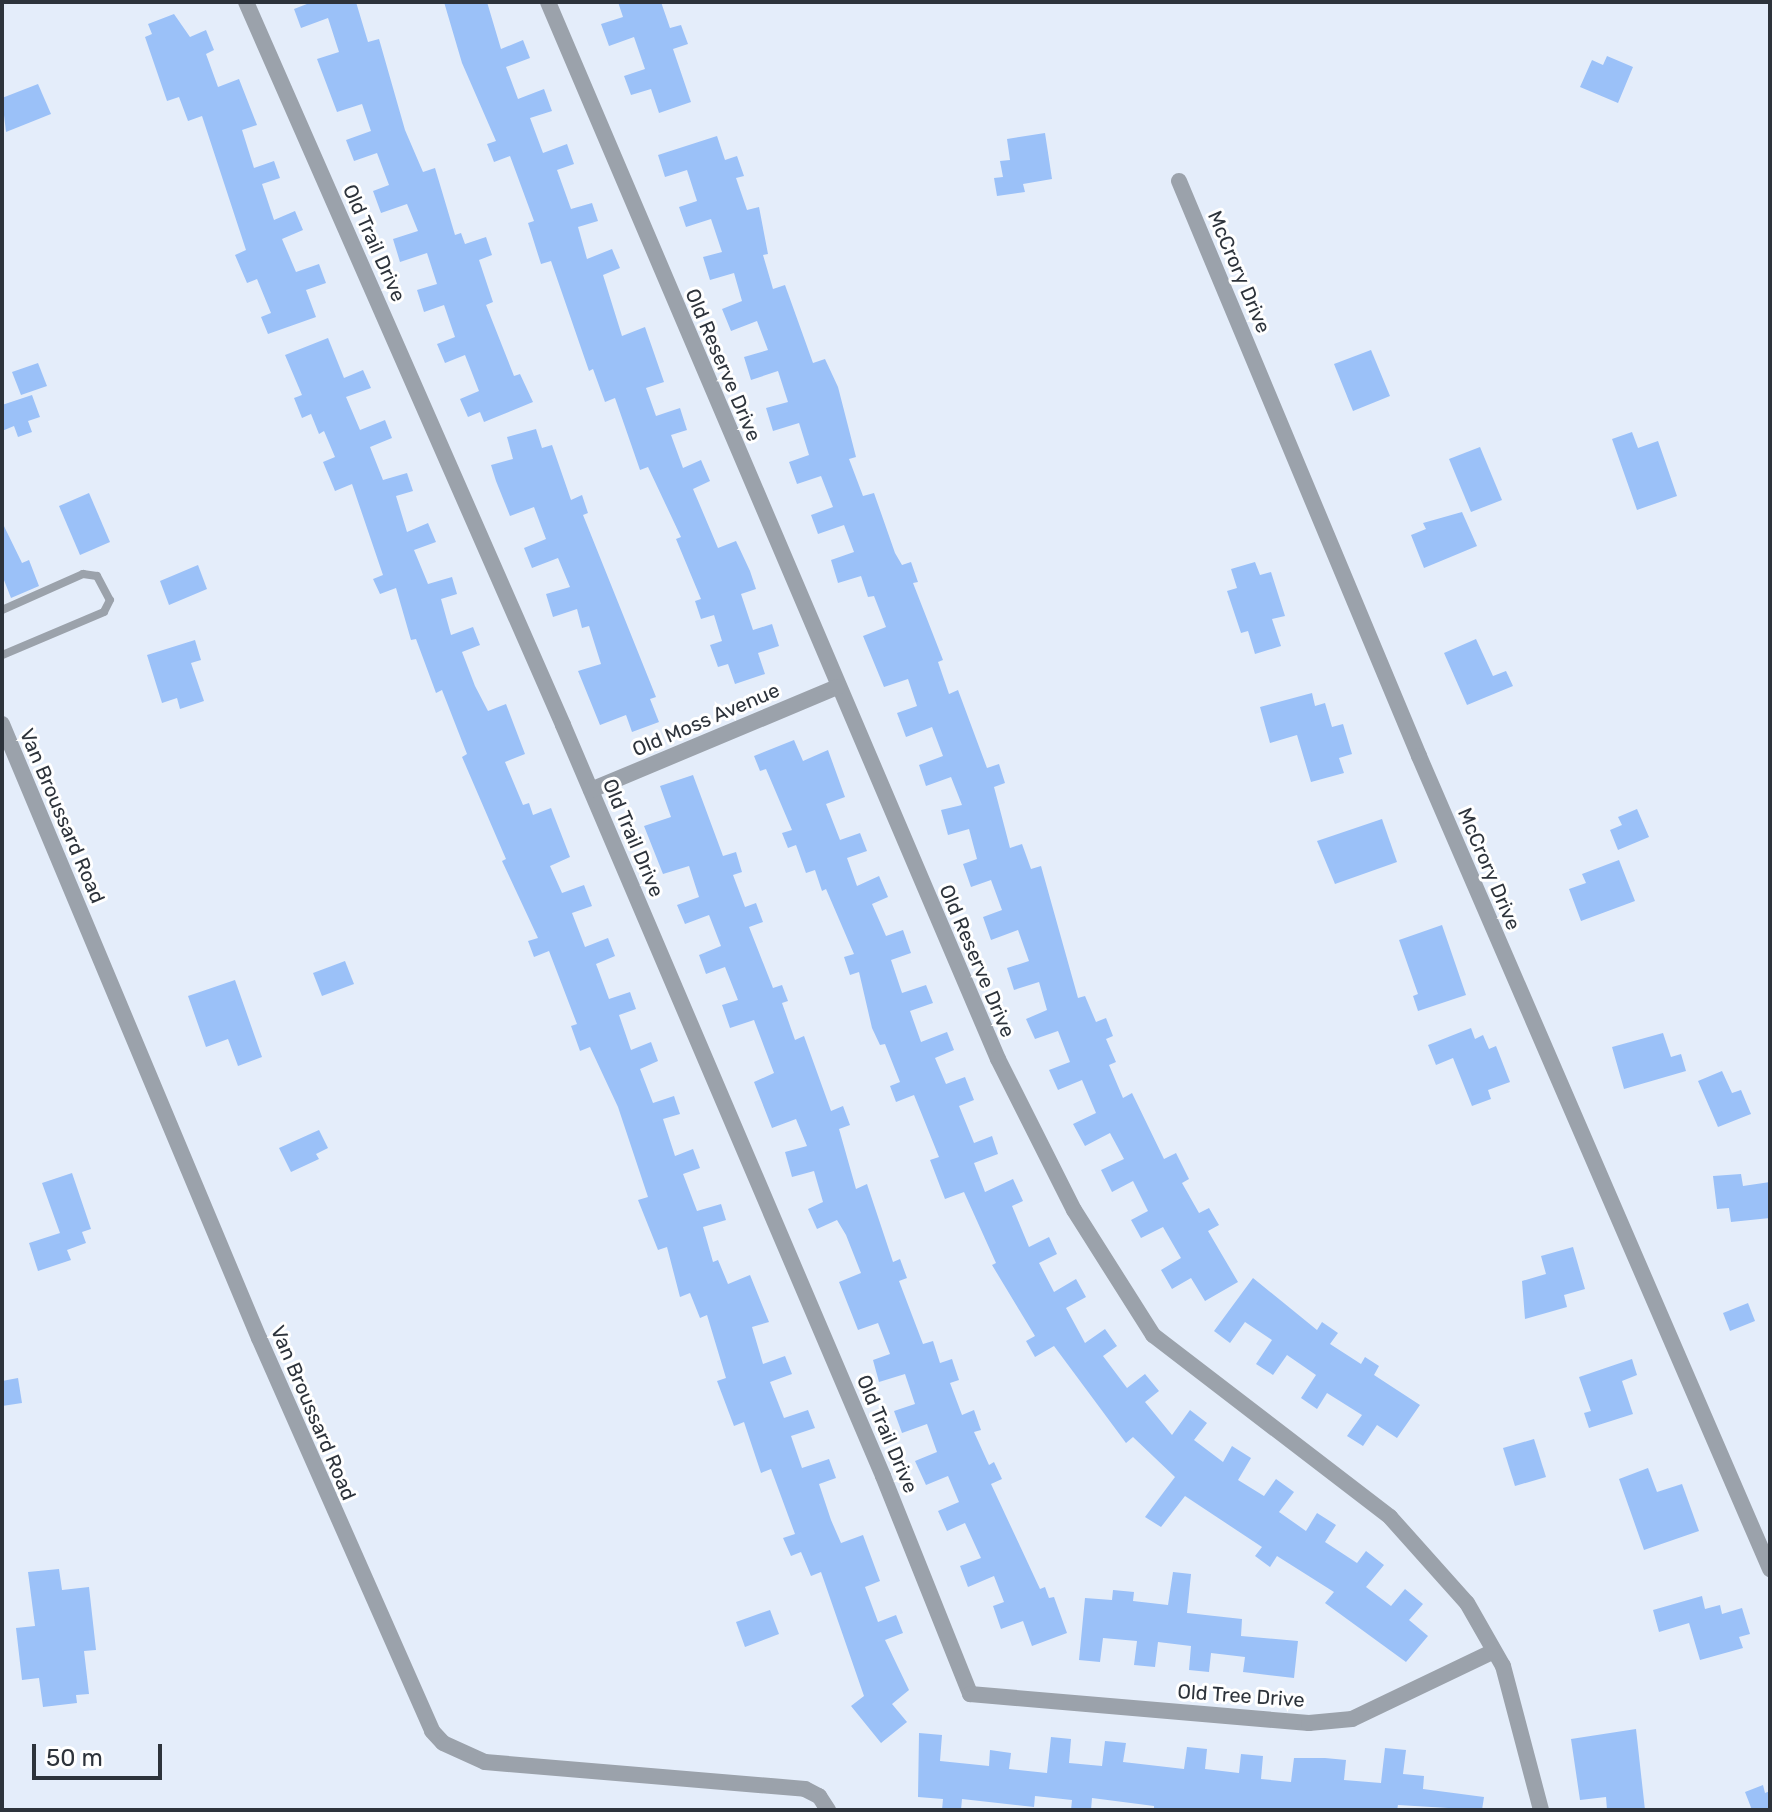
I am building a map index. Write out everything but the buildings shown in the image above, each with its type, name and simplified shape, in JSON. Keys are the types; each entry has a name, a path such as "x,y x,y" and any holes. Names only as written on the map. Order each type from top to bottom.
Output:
{"street":[{"name":"Old Trail Drive","path":"246,2 591,790 883,1476 970,1694"},
{"name":"Old Reserve Drive","path":"548,2 837,687 998,1059 1074,1210 1153,1335 1390,1517 1467,1603 1494,1651 1541,1810"},
{"name":"McCrory Drive","path":"1179,181 1419,756 1770,1569"},
{"name":"Old Moss Avenue","path":"591,790 837,687"},
{"name":"Van Broussard Road","path":"2,724 259,1338 432,1731 443,1743 485,1762 793,1787 819,1796 828,1810"},
{"name":"Old Tree Drive","path":"970,1694 1309,1723 1352,1719 1494,1651"}],"lane":[{"path":"2,610 83,574 97,576 110,600 104,612 2,655"}]}
